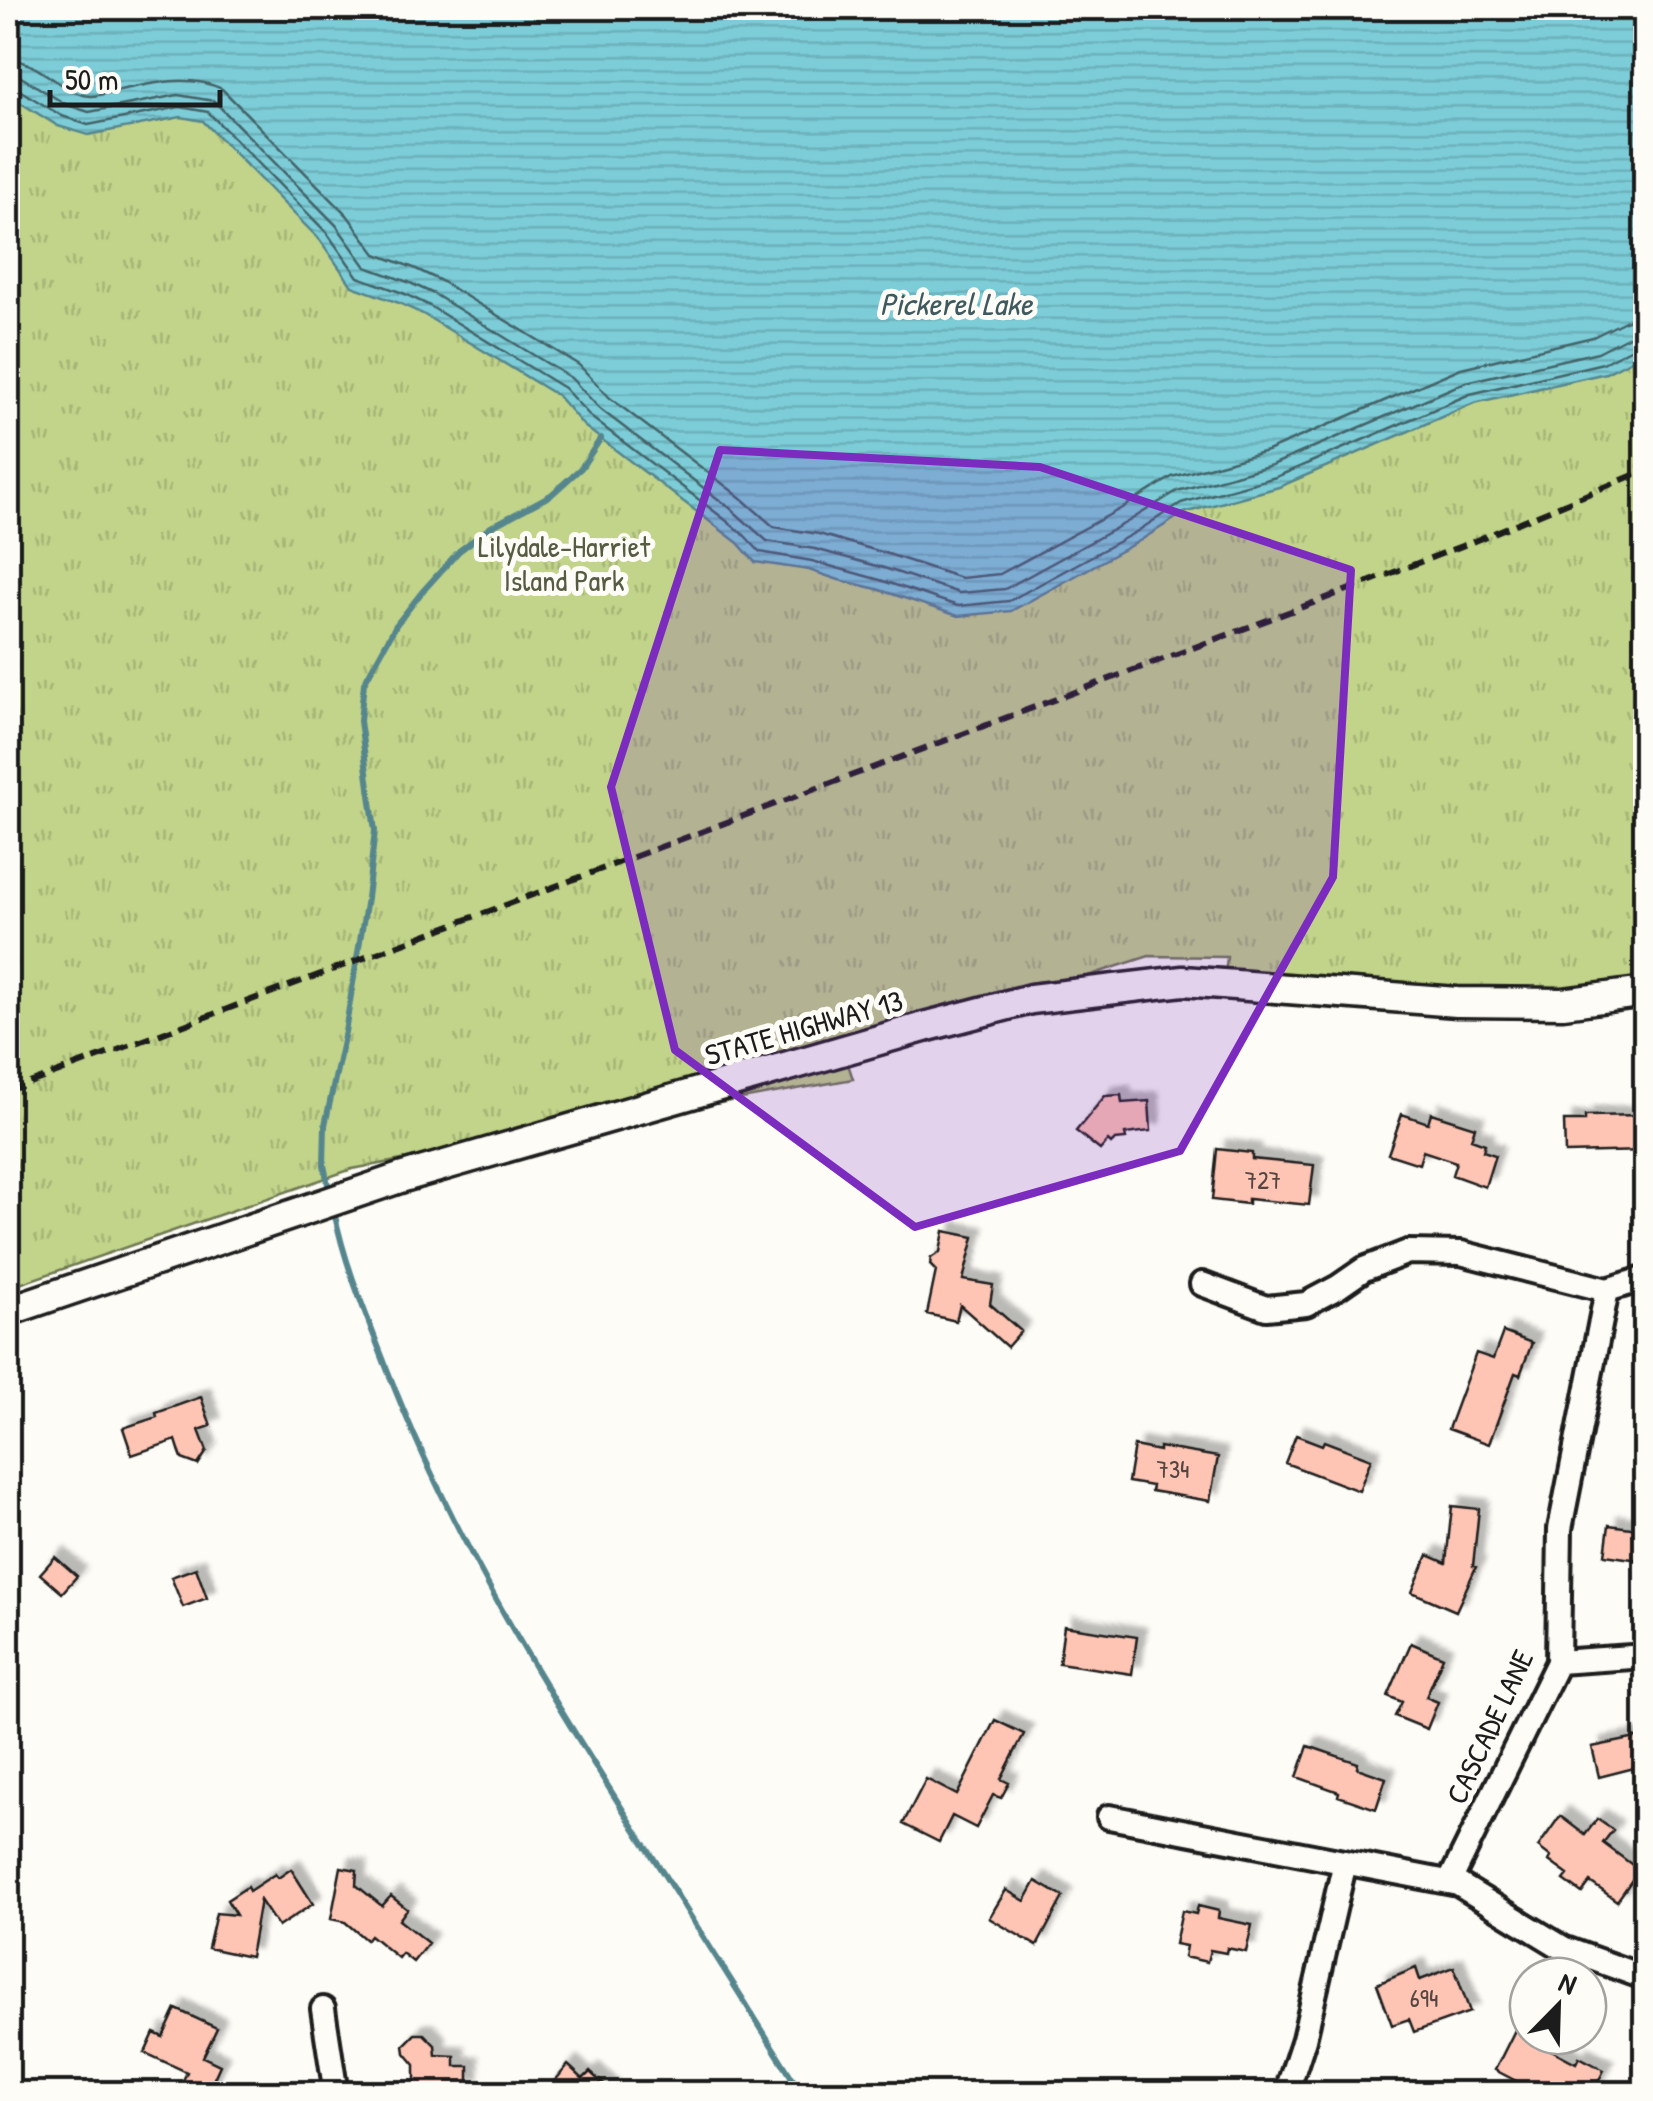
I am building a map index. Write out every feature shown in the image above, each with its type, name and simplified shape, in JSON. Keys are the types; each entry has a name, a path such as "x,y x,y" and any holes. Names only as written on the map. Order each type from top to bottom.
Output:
{"street":[{"name":"STATE HIGHWAY 13","path":"8,1311 400,1178 1031,999 1183,982 1457,1002 1563,1003 1646,992"},
{"path":"1202,1284 1266,1308 1306,1304 1364,1269 1408,1252 1461,1253 1607,1290 1646,1278"},
{"name":"CASCADE LANE","path":"1458,1884 1451,1879 1558,1662 1560,1529 1607,1290"},
{"path":"1558,1662 1646,1656"},
{"path":"1110,1817 1458,1884 1563,1948 1646,1978"},
{"path":"1286,2094 1304,2039 1345,1862"},
{"path":"323,2009 336,2094"}],"highlighted area":[{"path":"720,450 1040,467 1351,570 1333,877 1180,1151 915,1227 675,1050 611,787"}],"green space":[{"name":"Lilydale-Harriet Island Park","path":"8,8 1645,8 1645,987 1475,1004 1223,993 1227,957 1149,956 845,1055 853,1079 352,1169 8,1288"}],"water":[{"name":"Pickerel Lake","path":"8,8 1645,8 1645,353 1606,373 1474,403 1279,487 1184,513 1011,611 958,616 809,570 755,562 738,543 584,426 558,396 423,314 352,286 320,240 203,121 181,117 88,135 58,126 8,95"}],"building":[{"path":"1121,1095 1122,1103 1149,1101 1151,1131 1125,1134 1126,1139 1111,1144 1108,1141 1100,1150 1076,1131 1105,1096"},
{"path":"1431,1113 1475,1127 1471,1139 1485,1144 1483,1151 1495,1155 1485,1187 1452,1175 1456,1162 1423,1151 1419,1164 1388,1154 1402,1114 1428,1123"},
{"path":"1646,1115 1646,1151 1565,1153 1564,1121 1585,1121 1585,1116"},
{"path":"1217,1149 1252,1153 1252,1159 1314,1165 1309,1205 1212,1200"},
{"path":"944,1231 974,1237 963,1280 993,1285 990,1304 1021,1331 1007,1347 960,1305 956,1321 927,1314 936,1271 930,1265 931,1258 940,1252"},
{"path":"1503,1332 1532,1343 1520,1375 1515,1373 1489,1444 1448,1429 1476,1353 1493,1359"},
{"path":"201,1397 211,1426 199,1430 207,1451 198,1465 182,1459 176,1440 132,1455 123,1428"},
{"path":"1296,1435 1371,1459 1359,1491 1285,1463"},
{"path":"1134,1446 1218,1457 1210,1501 1151,1491 1152,1486 1128,1482"},
{"path":"1452,1506 1479,1509 1473,1566 1476,1567 1456,1611 1412,1592 1428,1555 1446,1563"},
{"path":"1609,1525 1646,1530 1646,1561 1605,1555"},
{"path":"55,1557 77,1576 62,1593 40,1574"},
{"path":"196,1568 207,1598 183,1607 171,1577"},
{"path":"1064,1626 1137,1637 1132,1674 1059,1663"},
{"path":"1411,1643 1443,1657 1426,1697 1438,1702 1427,1729 1395,1716 1402,1702 1388,1696"},
{"path":"995,1720 1024,1734 1001,1779 1009,1783 1001,1798 993,1795 976,1828 952,1816 939,1842 903,1824 926,1779 957,1795"},
{"path":"1646,1736 1646,1765 1599,1777 1592,1747"},
{"path":"1308,1746 1358,1763 1357,1768 1386,1778 1376,1809 1297,1777"},
{"path":"1560,1816 1585,1835 1597,1819 1613,1830 1603,1843 1639,1870 1617,1901 1590,1882 1582,1893 1564,1880 1568,1875 1538,1847"},
{"path":"341,1867 357,1870 356,1885 382,1906 391,1896 407,1909 399,1920 428,1943 413,1962 402,1953 398,1958 370,1935 366,1940 345,1922 331,1919"},
{"path":"291,1869 313,1904 278,1927 260,1900 250,1957 208,1948 216,1913 236,1915 227,1900"},
{"path":"1036,1881 1063,1897 1037,1946 989,1918 1006,1890 1025,1901"},
{"path":"1198,1906 1219,1911 1218,1918 1252,1925 1246,1952 1210,1950 1207,1962 1184,1957 1186,1946 1175,1944 1182,1911 1196,1914"},
{"path":"1454,1967 1470,2012 1414,2032 1409,2019 1392,2025 1377,1984 1416,1968 1420,1980"},
{"path":"176,2009 217,2028 203,2057 220,2065 207,2094 192,2094 180,2087 187,2072 145,2053 154,2033 163,2037"},
{"path":"415,2034 424,2034 435,2045 436,2055 455,2056 455,2066 469,2066 469,2087 455,2087 455,2094 415,2094 415,2065 404,2045"},
{"path":"1508,2044 1508,2056 1563,2056 1576,2063 1579,2057 1604,2070 1592,2094 1541,2094 1495,2070"},
{"path":"568,2065 583,2079 590,2072 614,2094 544,2094"}],"waterway":[{"path":"330,1194 324,1165 325,1125 345,1032 375,831 360,721 364,683 396,625 459,551 491,527 551,495 581,468 601,438"},
{"path":"334,1211 350,1271 387,1369 471,1554 572,1728 802,2094"}],"railway":[{"path":"8,1091 1337,594 1646,470"}]}
